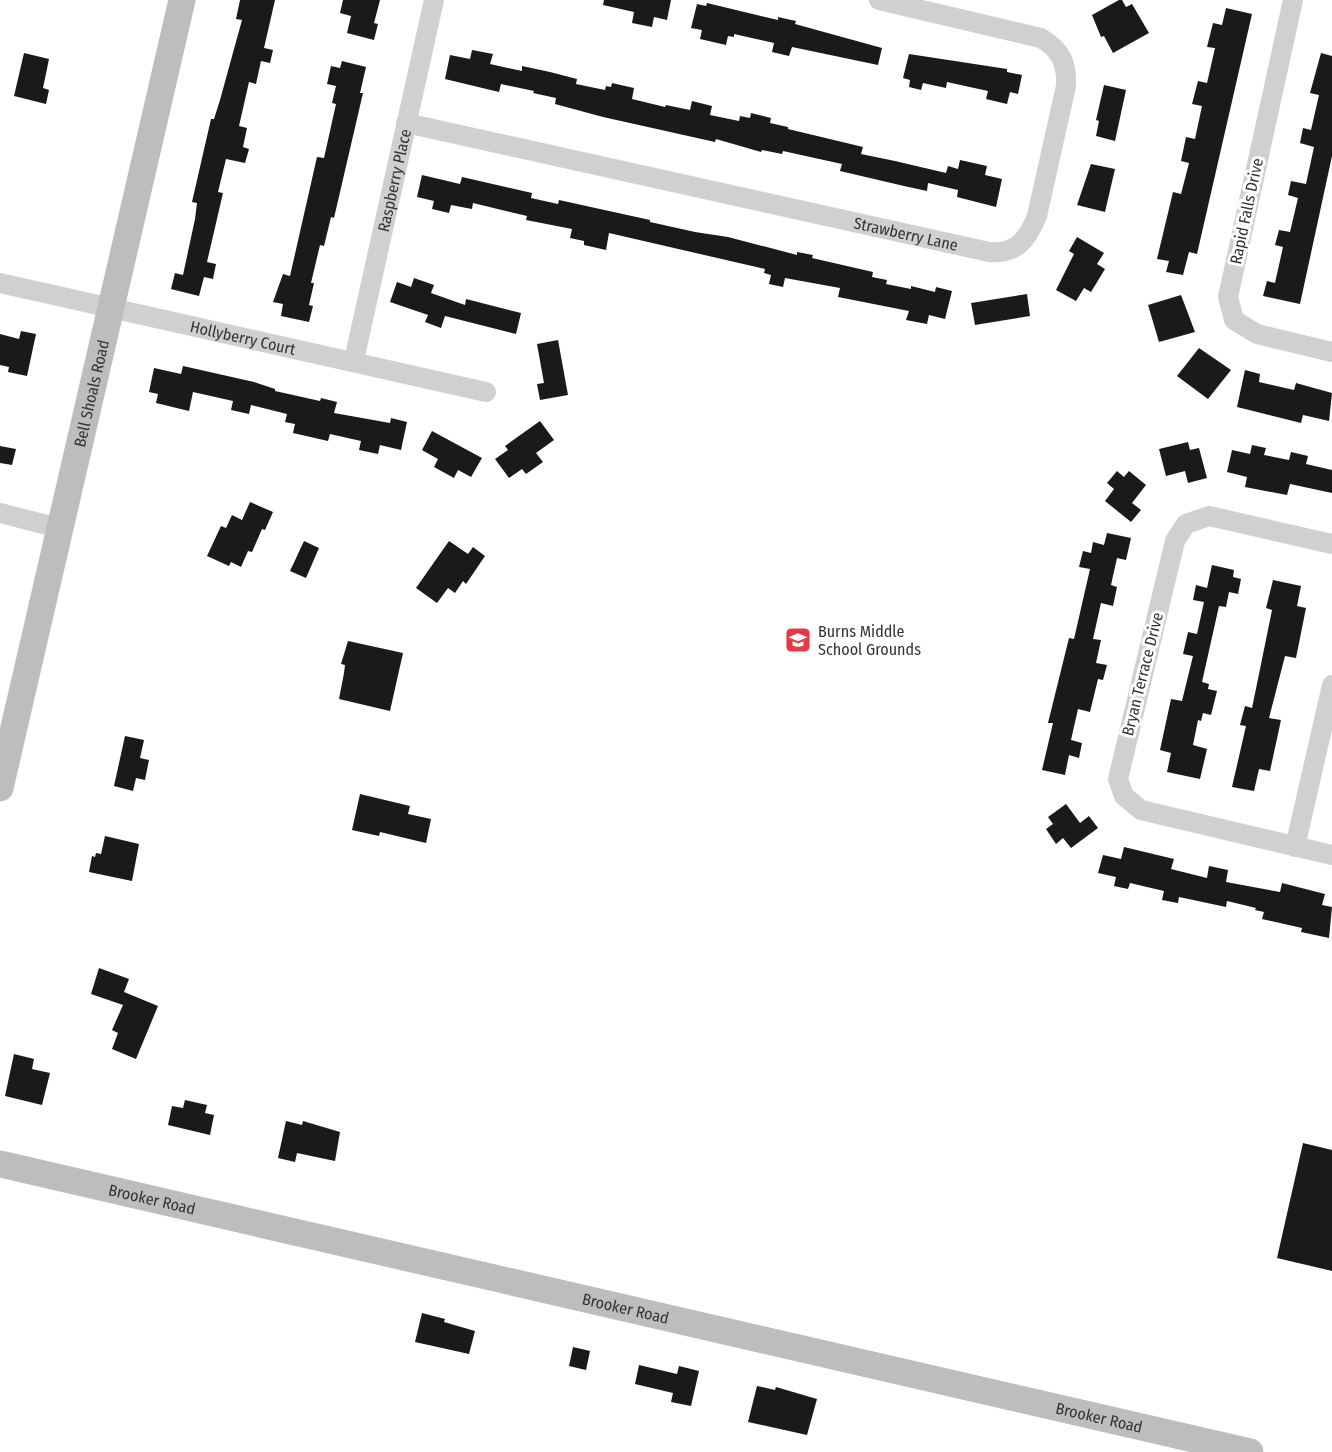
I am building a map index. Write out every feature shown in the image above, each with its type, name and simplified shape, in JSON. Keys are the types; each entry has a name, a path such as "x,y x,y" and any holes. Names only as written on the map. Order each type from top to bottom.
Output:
{"street":[{"name":"Bell Shoals Road","path":"0,788 182,0"},
{"name":"Raspberry Place","path":"354,360 434,0"},
{"name":"Strawberry Lane","path":"406,123 989,252 1008,252 1023,243 1037,216 1066,86 1065,62 1057,50 1041,38 905,3 879,0"},
{"name":"Rapid Falls Drive","path":"1293,0 1228,297 1234,320 1257,334 1332,352"},
{"name":"Hollyberry Court","path":"0,283 110,309 354,360 486,392"},
{"path":"0,513 59,528"},
{"name":"Bryan Terrace Drive","path":"1332,544 1209,516 1186,524 1175,541 1118,779 1124,796 1141,810 1332,855"},
{"path":"1294,847 1332,685"},
{"name":"Brooker Road","path":"0,1164 1250,1452"}],"building":[{"path":"240,0 275,0 264,48 273,50 270,63 261,61 256,84 249,82 239,126 247,128 243,147 249,149 245,163 226,159 218,192 223,193 207,262 216,264 213,279 204,277 199,296 171,289 175,273 183,275 197,203 192,202 211,119 214,119 220,100 242,20 236,19"},
{"path":"343,0 380,0 374,23 378,24 374,40 347,33 351,16 340,13"},
{"path":"604,0 671,0 667,20 654,17 652,27 632,23 634,12 603,5"},
{"path":"1122,0 1126,7 1132,4 1149,33 1113,53 1104,36 1101,37 1092,15"},
{"path":"707,3 778,20 778,17 796,21 795,24 882,48 878,65 792,47 789,56 772,52 774,43 734,34 734,37 728,36 726,45 700,39 702,30 691,28 697,4 706,6"},
{"path":"1226,8 1252,14 1197,254 1189,252 1183,275 1166,272 1169,261 1157,259 1173,192 1181,194 1189,163 1181,161 1186,137 1195,139 1202,106 1192,104 1198,81 1207,83 1215,48 1207,47 1213,23 1222,25"},
{"path":"472,50 493,54 490,64 522,71 522,66 550,72 577,79 576,84 605,90 606,86 611,87 612,83 634,88 632,99 665,107 666,105 690,110 692,101 712,106 710,115 739,121 740,116 750,118 751,113 771,118 770,123 788,127 788,129 863,147 861,154 946,173 948,166 958,169 960,160 987,166 985,175 1002,179 996,207 957,197 958,190 928,183 927,191 840,171 842,164 783,151 782,154 762,150 761,152 716,139 715,142 603,117 555,104 556,98 533,93 534,91 501,84 499,92 445,79 450,55 470,59"},
{"path":"24,53 49,59 43,88 49,90 46,104 14,96"},
{"path":"1321,53 1332,56 1332,156 1300,304 1263,296 1267,281 1275,283 1283,247 1275,245 1279,230 1290,232 1298,198 1288,195 1291,181 1306,184 1314,147 1300,143 1303,128 1311,130 1319,95 1310,93"},
{"path":"909,54 1007,69 1007,72 1022,75 1018,94 1010,92 1007,104 986,99 988,91 947,82 946,88 923,83 921,90 909,87 910,80 903,78"},
{"path":"342,61 366,67 360,93 363,93 334,218 331,217 324,246 320,245 311,283 314,283 309,305 313,306 309,322 281,316 283,304 273,302 283,274 290,276 317,157 324,158 336,104 332,103 336,86 327,84 331,66 340,68"},
{"path":"1104,85 1126,90 1115,141 1096,136 1099,121 1096,120"},
{"path":"1091,164 1115,169 1105,212 1077,205"},
{"path":"422,175 460,184 462,177 532,193 531,198 558,204 559,200 695,232 728,237 797,255 797,252 813,255 812,258 873,272 872,277 887,280 886,284 911,289 911,286 935,292 936,287 952,291 945,319 929,315 927,324 906,320 909,311 838,297 840,288 785,278 783,287 769,284 771,275 764,273 765,269 609,233 606,250 584,245 584,241 570,238 572,229 526,220 527,216 473,203 472,209 451,205 449,213 432,209 434,201 417,197"},
{"path":"1077,237 1104,253 1097,264 1105,269 1091,292 1084,288 1076,301 1056,290 1074,254 1069,251"},
{"path":"414,278 434,285 431,293 465,305 466,299 521,313 516,334 445,316 441,328 425,322 428,315 390,302 397,282 411,287"},
{"path":"1027,294 1030,316 975,325 971,303"},
{"path":"1181,295 1195,332 1159,342 1148,305"},
{"path":"21,331 36,334 27,376 8,372 9,367 0,365 0,334 19,339"},
{"path":"558,340 568,395 540,400 537,384 544,383 537,344"},
{"path":"1199,348 1231,370 1208,399 1177,376"},
{"path":"183,366 254,382 275,389 275,391 320,401 321,398 337,402 334,413 390,423 391,418 407,422 401,450 380,445 378,454 359,450 361,441 330,434 328,441 293,433 295,424 285,422 287,414 251,405 249,414 231,410 233,401 193,392 189,411 156,403 158,394 149,392 154,368 181,374"},
{"path":"1245,370 1260,374 1259,382 1294,390 1296,383 1332,393 1329,421 1303,415 1301,423 1237,407"},
{"path":"540,421 554,440 536,453 543,462 526,474 522,469 509,478 495,459 508,450 505,446"},
{"path":"432,431 482,458 471,477 458,470 454,478 434,467 438,459 422,450"},
{"path":"1188,442 1190,450 1199,448 1207,478 1188,483 1185,471 1166,476 1159,449"},
{"path":"1252,445 1266,448 1264,455 1289,460 1291,452 1308,456 1306,464 1332,470 1332,493 1290,484 1287,495 1245,487 1247,477 1227,472 1232,450 1250,454"},
{"path":"0,446 16,449 12,465 0,463"},
{"path":"1117,471 1124,477 1129,471 1146,485 1132,503 1141,510 1131,522 1105,501 1114,489 1107,483"},
{"path":"250,502 273,512 265,530 262,529 252,552 248,551 241,567 231,562 229,566 207,556 221,526 226,528 232,515 242,520"},
{"path":"1107,533 1131,538 1126,560 1117,558 1111,585 1117,587 1113,606 1101,603 1093,639 1101,640 1096,663 1107,665 1103,680 1098,679 1090,712 1078,709 1071,740 1082,743 1079,758 1069,755 1065,775 1042,770 1053,723 1048,723 1069,638 1074,639 1090,569 1079,567 1083,551 1091,553 1093,542 1104,545"},
{"path":"304,541 319,548 306,578 290,571"},
{"path":"449,541 468,554 473,547 485,556 466,584 463,581 455,593 448,588 437,603 416,588"},
{"path":"1212,565 1234,570 1233,577 1241,579 1238,594 1229,592 1226,607 1219,606 1202,682 1209,684 1208,689 1217,691 1211,715 1203,713 1201,721 1198,720 1193,745 1207,749 1200,779 1167,772 1171,753 1160,750 1171,699 1182,701 1193,656 1183,654 1188,632 1197,634 1204,602 1193,600 1196,585 1207,588"},
{"path":"1273,580 1301,586 1297,606 1306,608 1296,658 1285,656 1269,718 1281,720 1270,771 1259,769 1254,791 1232,787 1246,726 1240,725 1245,706 1252,708 1272,610 1266,608"},
{"path":"348,641 403,653 390,711 339,699 345,665 341,664"},
{"path":"125,736 144,740 140,758 149,760 145,780 136,778 133,791 114,786"},
{"path":"360,794 410,806 408,814 431,819 426,843 380,832 379,836 352,830"},
{"path":"1066,804 1080,823 1089,816 1098,828 1071,848 1063,838 1056,844 1046,829 1053,824 1048,817"},
{"path":"105,836 139,844 132,881 89,872 92,856 95,857 96,853 101,854"},
{"path":"1124,847 1174,859 1171,869 1207,878 1209,866 1228,870 1226,882 1280,892 1282,883 1325,894 1322,905 1332,907 1329,938 1301,932 1302,928 1262,919 1264,912 1255,910 1256,908 1227,901 1226,907 1179,897 1178,903 1162,900 1164,891 1130,883 1128,889 1114,886 1116,877 1098,873 1103,855 1121,859"},
{"path":"99,968 129,979 124,992 158,1006 136,1059 112,1049 118,1033 112,1030 123,1005 91,994"},
{"path":"14,1054 34,1059 32,1069 50,1073 42,1105 5,1096"},
{"path":"185,1100 207,1105 205,1113 214,1115 210,1135 168,1125 172,1106 183,1108"},
{"path":"286,1121 302,1125 303,1121 340,1132 335,1161 297,1153 295,1162 278,1158"},
{"path":"1303,1143 1332,1150 1332,1271 1277,1258"},
{"path":"422,1313 475,1331 469,1354 415,1342"},
{"path":"573,1347 590,1351 586,1370 569,1366"},
{"path":"639,1365 677,1374 679,1366 699,1371 691,1406 671,1402 673,1393 635,1384"},
{"path":"757,1386 775,1390 776,1387 817,1399 807,1435 748,1422"}],"place":[{"name":"Burns Middle School Grounds","path":"798,640"}]}
